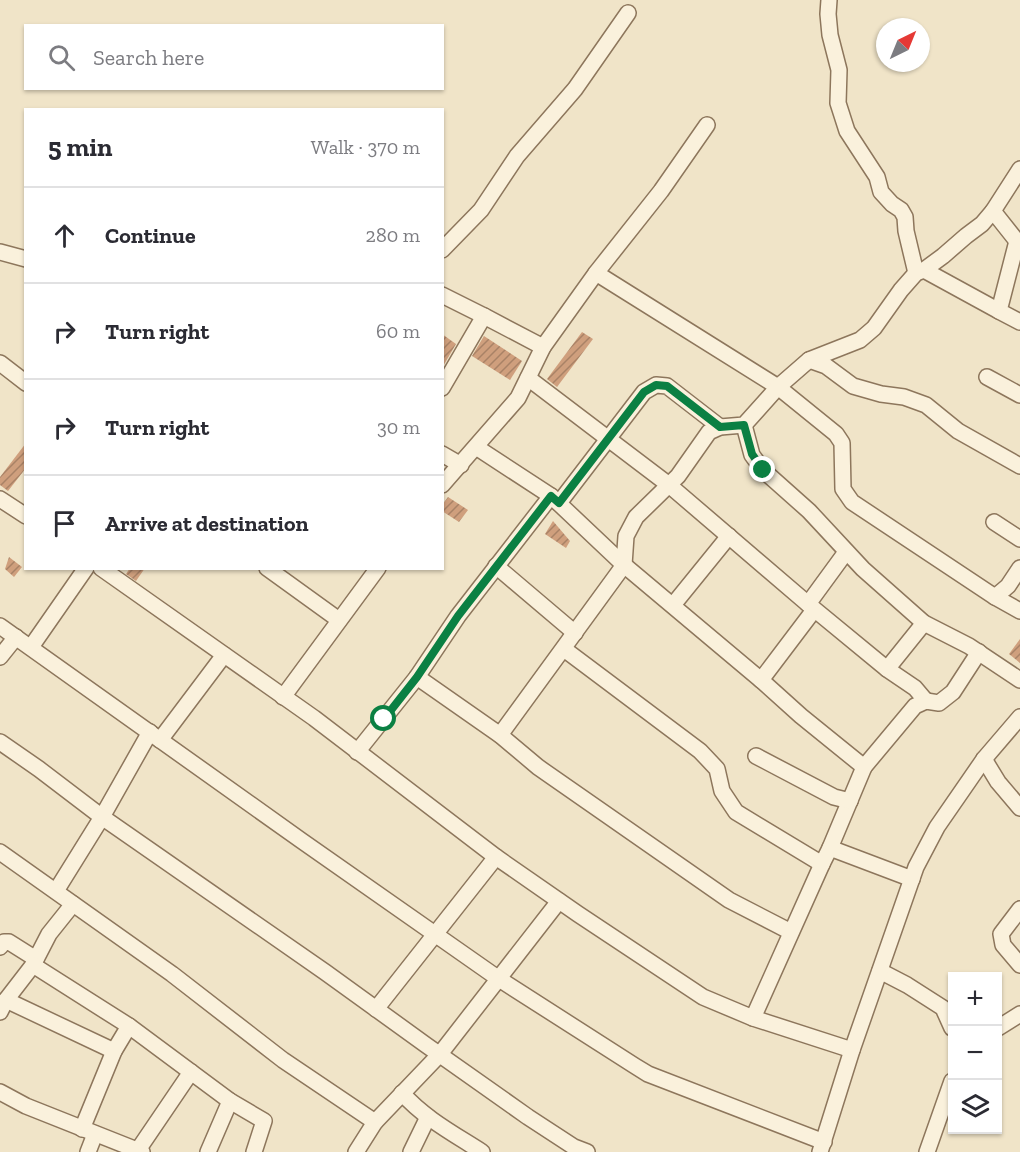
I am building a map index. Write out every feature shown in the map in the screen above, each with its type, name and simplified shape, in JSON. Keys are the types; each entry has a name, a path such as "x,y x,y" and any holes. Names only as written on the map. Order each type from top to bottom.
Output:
{"street":[{"path":"829,0 830,35 839,70 838,103 847,131 877,177 881,192 901,210 905,217 906,231 920,271 1020,322"},
{"path":"444,248 481,210 517,156 575,89 628,14"},
{"path":"444,483 518,398 543,347 596,273 661,191 707,125"},
{"path":"500,735 624,565 626,536 636,517 678,476 709,432 720,427 744,425 778,387 809,360 860,340 874,328 901,290 920,271 943,256 982,224 1020,169"},
{"path":"993,211 1018,243 999,311"},
{"path":"0,252 24,258"},
{"path":"596,273 778,387 836,434 842,443 843,489 852,502 995,597 1020,611"},
{"path":"444,296 543,347"},
{"path":"444,385 484,316"},
{"path":"809,360 826,366 854,386 904,397 926,405 958,431 1020,466"},
{"path":"0,363 24,381"},
{"path":"987,377 1020,395"},
{"path":"528,378 669,485 811,607 887,669 915,688 926,701"},
{"path":"357,752 417,677 495,566 608,440 644,392 656,385 667,386 720,427"},
{"path":"744,425 752,454 763,470 809,511 863,570 924,623 979,652 1020,680"},
{"path":"476,447 555,500 624,565 864,767"},
{"path":"444,455 460,465"},
{"path":"0,499 24,515"},
{"path":"994,522 1020,539"},
{"path":"673,604 729,536"},
{"path":"761,680 846,552"},
{"path":"495,566 575,633"},
{"path":"995,597 1008,586 1020,568"},
{"path":"31,647 85,570"},
{"path":"104,570 314,718 496,857 703,998 753,1018 852,1050"},
{"path":"270,570 339,620"},
{"path":"283,697 376,570"},
{"path":"887,669 924,623"},
{"path":"0,626 499,979 648,1074 822,1147 852,1050 916,867 937,827 984,759 1020,717"},
{"path":"0,657 16,637"},
{"path":"564,649 700,751 717,769 722,791 736,812 822,864"},
{"path":"753,1018 864,767 915,706 926,701 939,703 953,692 979,652"},
{"path":"56,891 155,736 224,655"},
{"path":"417,677 500,735 538,767 729,900 791,932"},
{"path":"0,742 102,817 528,1117 574,1147 587,1152"},
{"path":"756,756 834,796 850,801"},
{"path":"984,759 998,782 1020,808"},
{"path":"830,848 912,879"},
{"path":"0,852 172,974 283,1060 375,1122"},
{"path":"376,1009 496,857"},
{"path":"356,1152 375,1122 440,1054 559,901"},
{"path":"73,904 50,934 35,962 3,1006 114,1051"},
{"path":"1020,909 1003,930 1001,938 1003,945 1020,965"},
{"path":"1,939 9,942 80,996 129,1026 230,1101 264,1121 254,1152"},
{"path":"880,971 943,1008 951,1026"},
{"path":"1001,1026 1020,1014"},
{"path":"88,1152 88,1131 114,1051 129,1026"},
{"path":"0,1092 26,1106 140,1151 191,1072"},
{"path":"927,1152 948,1092"},
{"path":"402,1094 428,1117 480,1152"},
{"path":"208,1152 230,1101"},
{"path":"411,1152 428,1117"}],"building":[{"path":"582,332 593,339 557,387 547,379"},
{"path":"444,335 456,344 444,365"},
{"path":"484,336 522,361 510,380 472,356"},
{"path":"24,446 24,471 8,491 0,485 0,477"},
{"path":"448,497 468,510 459,522 444,512 444,502"},
{"path":"553,521 570,541 566,548 545,534"},
{"path":"9,557 22,567 14,577 5,569"},
{"path":"129,570 144,570 136,581 126,574"},
{"path":"1020,639 1020,663 1009,654"}],"route":[{"path":"384,719 417,677 495,566 551,496 559,503 644,392 656,385 667,386 720,427 744,425 752,454 763,470"}]}
